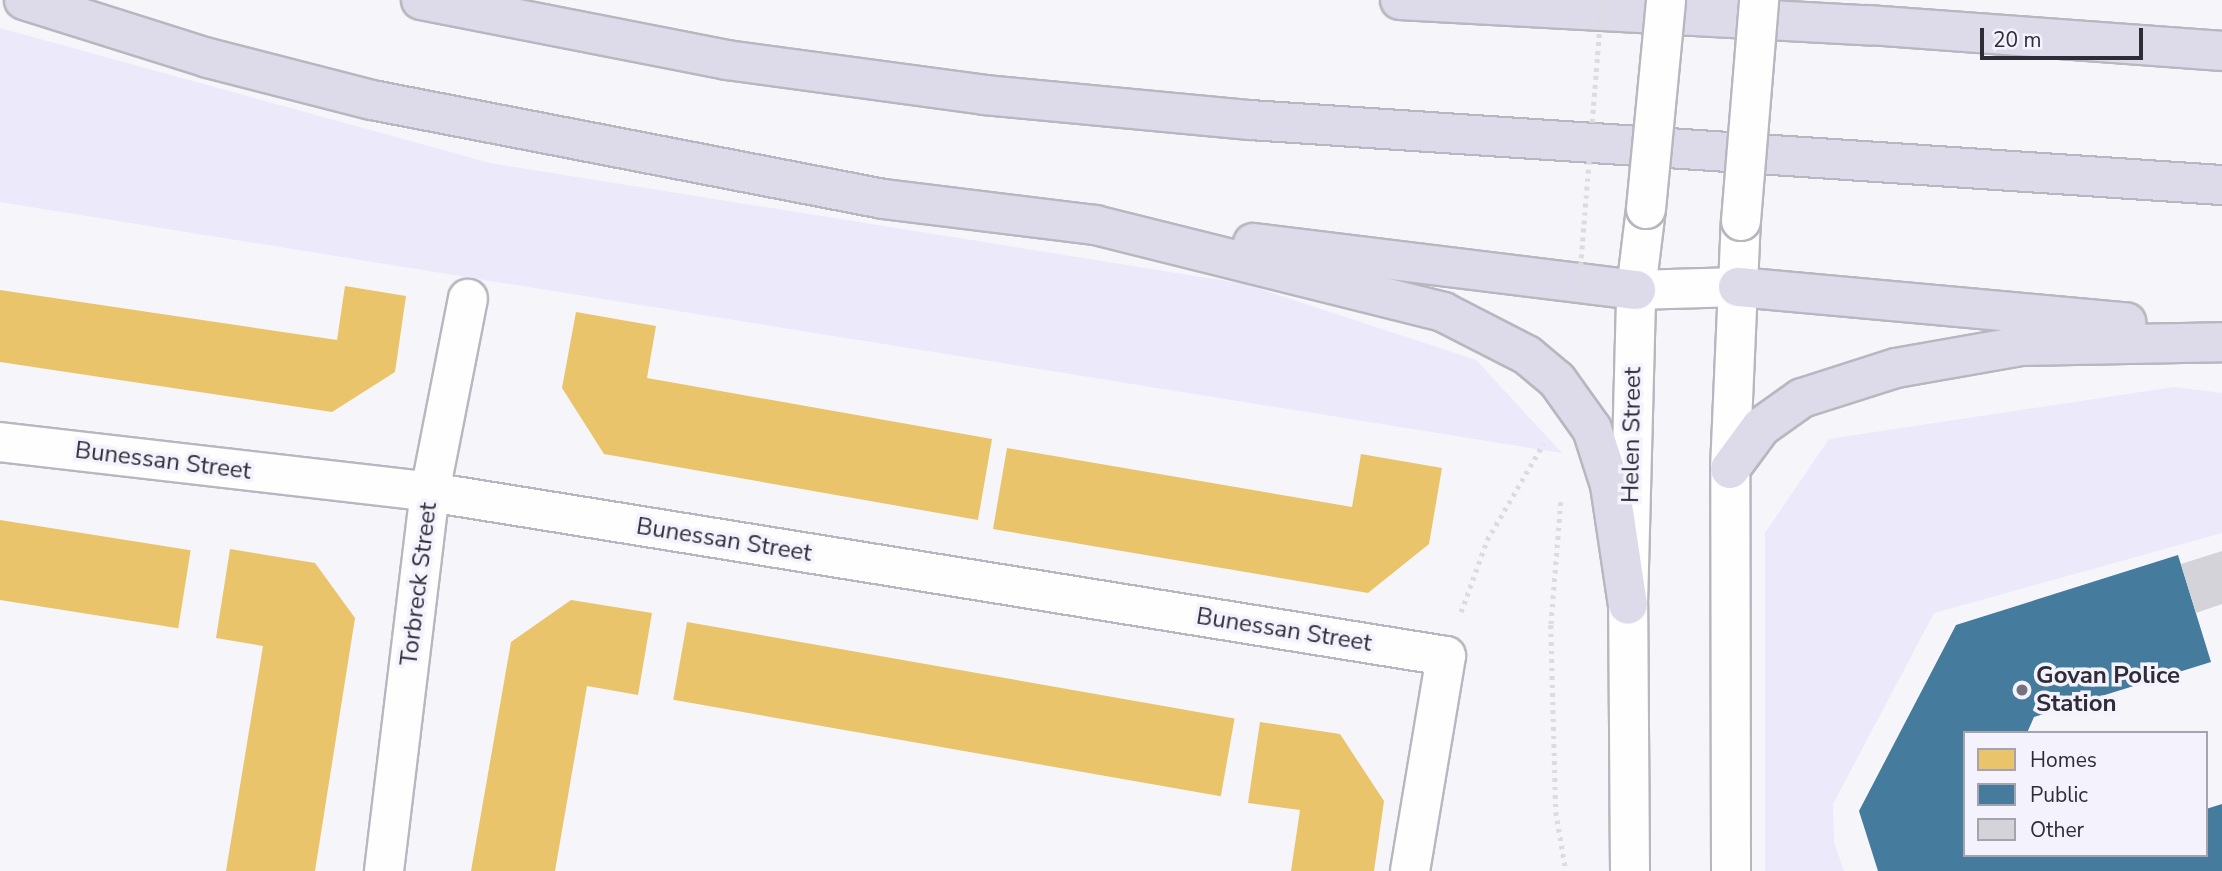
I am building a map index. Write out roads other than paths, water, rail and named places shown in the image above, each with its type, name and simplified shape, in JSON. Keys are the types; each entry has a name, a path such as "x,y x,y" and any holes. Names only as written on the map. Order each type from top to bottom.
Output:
{"highway":[{"path":"24,0 208,58 372,100 883,199 1636,290"},
{"path":"421,0 727,60 985,95 1250,120 2222,185"},
{"path":"1401,0 1868,25 2222,51"},
{"path":"1095,225 1443,312 1527,355 1557,380 1592,429 1603,454 1628,605"},
{"path":"1738,287 2024,310 2222,334"},
{"path":"1730,469 1761,427 1802,398 1896,368 2021,346 2222,342"}],"street":[{"name":"Helen Street","path":"1630,871 1628,605 1636,290 1666,0"},
{"path":"1731,871 1730,469 1741,221 1759,0"},
{"path":"1636,290 1738,287"},
{"name":"Torbreck Street","path":"384,871 430,492 468,299"},
{"name":"Bunessan Street","path":"0,442 430,492 1446,656 1410,871"}],"place":[{"name":"Govan Police Station","path":"2022,690"}]}
